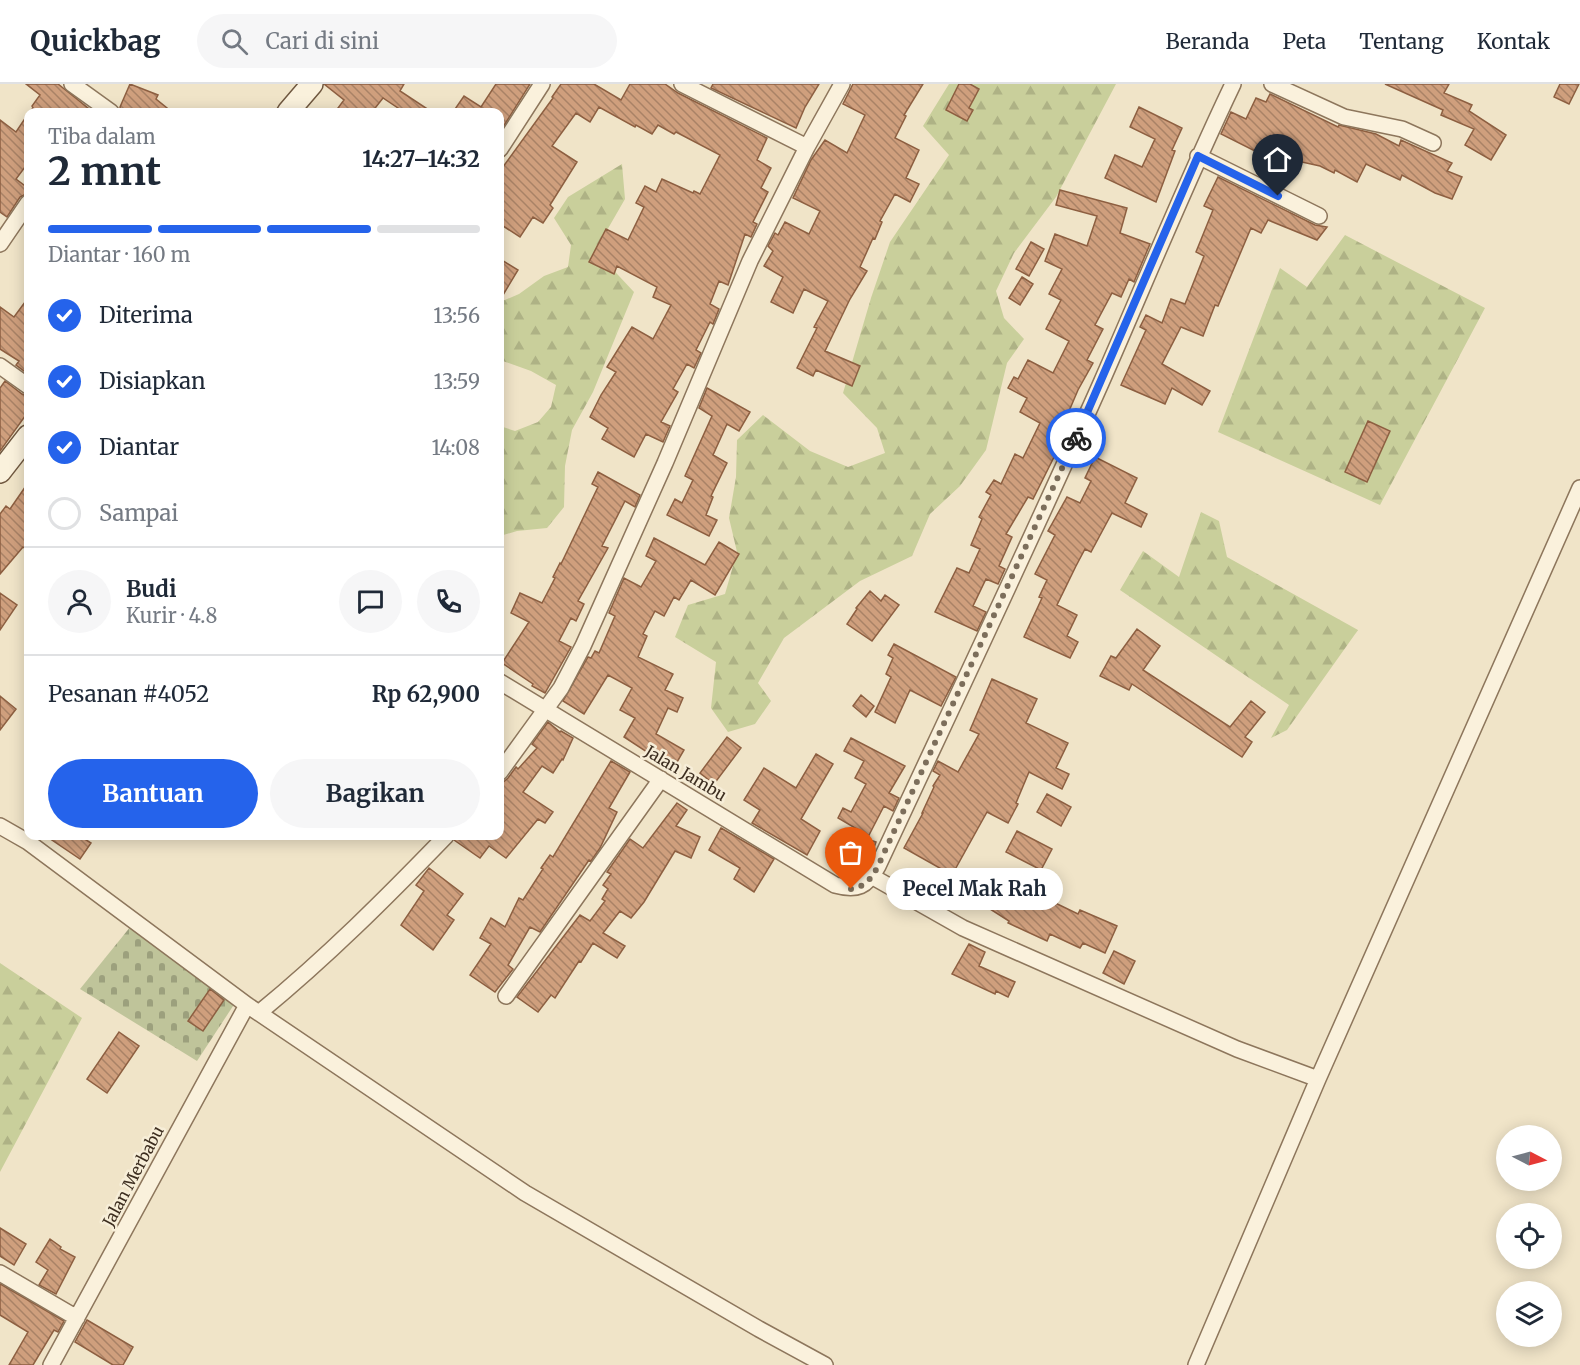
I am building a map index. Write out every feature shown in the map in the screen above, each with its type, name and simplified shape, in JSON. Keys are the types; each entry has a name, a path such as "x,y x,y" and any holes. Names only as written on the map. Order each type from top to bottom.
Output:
{"main road":[{"path":"291,108 312,84"},
{"path":"0,472 24,441"}],"street":[{"path":"72,84 98,108"},
{"path":"504,143 542,84"},
{"path":"682,84 807,147"},
{"path":"504,767 561,688 592,626 665,463 750,261 807,147 842,84"},
{"path":"1233,84 1198,156 1091,404 873,877 974,933 1226,1044 1318,1079"},
{"path":"1272,84 1344,117 1402,129 1433,143"},
{"path":"1198,156 1319,216"},
{"path":"0,244 24,209"},
{"path":"0,366 24,383"},
{"path":"1196,1365 1318,1079 1580,488"},
{"name":"Jalan Jambu","path":"504,684 835,885 856,888 873,877"},
{"path":"507,996 661,779"},
{"path":"0,826 24,836"},
{"path":"31,840 253,1009 525,1193 825,1365"},
{"path":"253,1009 312,969 442,840"},
{"name":"Jalan Merbabu","path":"51,1365 253,1009"},
{"path":"0,1273 77,1318"}],"green space":[{"path":"949,84 1116,84 1056,197 1014,253 996,291 1004,318 1024,339 1007,363 986,450 960,486 930,514 912,556 860,581 784,638 758,683 771,701 755,724 728,732 711,708 716,662 675,637 688,605 725,594 737,552 729,518 736,477 737,440 763,415 810,451 848,467 885,453 877,428 843,393 890,242 949,155 923,126"},
{"path":"622,164 625,199 606,232 604,260 634,292 593,392 572,430 565,466 564,507 547,528 504,535 504,427 515,431 538,422 551,407 556,385 531,371 504,361 504,300 519,294 544,276 568,267 571,245 554,218 568,197"},
{"path":"1345,235 1485,308 1380,505 1218,432 1280,268 1307,287"},
{"path":"1201,512 1219,521 1227,557 1358,630 1287,730 1271,738 1289,705 1120,590 1143,551 1179,577"},
{"path":"131,926 235,1003 197,1061 80,989"},
{"path":"0,963 82,1018 0,1172"}],"building":[{"path":"26,84 58,84 88,108 33,108 32,106 40,95"},
{"path":"130,84 158,95 156,99 167,108 120,108"},
{"path":"324,84 404,84 400,91 426,108 398,108 383,98 375,108 338,108 344,100"},
{"path":"496,84 530,84 504,126 504,108 456,108 464,96 481,107"},
{"path":"561,84 594,84 621,100 630,84 665,84 678,93 767,138 757,160 771,168 761,188 768,192 753,222 757,224 751,237 745,234 728,285 719,281 710,304 719,309 713,324 710,322 696,350 701,353 694,368 687,364 673,389 678,392 661,422 670,426 663,442 646,434 634,457 602,439 608,428 590,417 616,372 607,367 632,327 653,339 671,305 653,297 657,287 617,266 614,274 589,262 606,229 628,240 644,207 636,203 645,186 656,192 662,179 700,194 720,155 658,125 652,134 599,107 590,122 576,113 552,146 577,162 550,205 553,208 543,223 533,217 520,237 504,227 504,165"},
{"path":"713,84 819,84 796,128 711,88"},
{"path":"853,84 923,84 904,115 906,116 895,138 919,150 906,178 919,184 910,202 895,194 880,221 882,222 875,239 873,238 860,267 867,271 850,299 825,351 860,366 852,386 816,370 813,376 797,368 828,301 804,289 793,313 771,302 783,277 764,266 773,251 768,246 775,233 778,235 785,222 809,234 820,211 793,198 811,160 825,140 847,153 865,115 843,104"},
{"path":"959,84 970,84 979,89 969,108 973,110 967,121 946,110"},
{"path":"1385,84 1449,84 1444,93 1472,105 1469,111 1506,135 1491,160 1465,145 1474,129 1441,115 1443,110"},
{"path":"1560,84 1579,84 1569,104 1554,97"},
{"path":"1270,94 1338,127 1339,125 1376,134 1399,146 1401,140 1452,163 1447,171 1462,177 1452,199 1435,193 1402,175 1400,180 1366,164 1357,182 1335,170 1334,173 1320,166 1293,160 1288,170 1221,134 1231,112 1246,119 1256,98 1266,102"},
{"path":"1139,107 1182,128 1172,150 1175,151 1156,202 1105,178 1115,155 1142,167 1155,139 1130,127"},
{"path":"0,120 16,132 24,120 24,168 16,179 24,185 24,195 20,197 7,217 0,212"},
{"path":"1218,177 1315,225 1327,227 1317,240 1268,220 1261,233 1251,228 1203,336 1181,327 1162,364 1210,391 1202,405 1172,388 1165,404 1121,385 1146,330 1140,327 1146,315 1162,323 1171,299 1185,304 1204,256 1196,252 1213,210 1204,206"},
{"path":"1060,190 1127,208 1120,233 1150,244 1134,282 1129,279 1121,297 1112,293 1095,325 1103,329 1087,360 1093,363 1078,390 1052,451 1056,453 1033,499 1028,497 1006,534 1012,537 999,566 1005,569 998,584 986,579 973,606 986,612 977,631 935,612 957,568 969,573 980,549 971,545 982,519 979,517 991,495 986,492 994,480 1001,484 1015,454 1023,458 1040,423 1020,412 1027,398 1008,388 1014,377 1018,379 1028,360 1053,373 1069,341 1046,329 1061,300 1049,294 1062,269 1045,261 1055,234 1087,246 1097,216 1056,205"},
{"path":"1031,242 1044,249 1029,276 1016,269"},
{"path":"504,261 518,270 504,293"},
{"path":"1022,277 1033,284 1020,305 1009,298"},
{"path":"24,303 24,371 16,365 19,361 0,349 0,307 14,317"},
{"path":"5,381 24,395 24,418 0,451 0,388"},
{"path":"707,388 750,412 739,431 727,424 713,455 727,463 711,496 713,497 706,515 717,520 709,536 667,515 675,499 682,503 693,480 685,476 712,416 699,408"},
{"path":"1368,421 1390,431 1367,482 1345,472"},
{"path":"1095,457 1137,478 1125,503 1147,514 1141,527 1112,513 1091,552 1085,549 1057,605 1077,615 1067,636 1078,642 1070,658 1024,637 1042,598 1039,597 1047,580 1035,574 1055,535 1048,531 1067,497 1080,503 1091,481 1085,478"},
{"path":"598,472 640,495 635,507 625,501 602,546 608,548 578,601 584,604 576,621 571,618 559,641 571,647 545,693 504,664 504,660 529,622 511,613 520,593 542,603 598,487 592,484"},
{"path":"24,489 24,548 0,574 0,514 6,506 10,509"},
{"path":"654,538 705,565 719,542 739,554 715,595 691,580 679,600 674,597 664,616 655,611 643,634 647,636 638,657 673,674 665,690 683,698 677,712 668,708 656,734 684,750 673,769 624,737 635,718 620,710 632,688 608,675 584,714 563,701 588,657 591,658 595,651 599,653 615,616 609,613 624,578 641,587 656,561 646,556"},
{"path":"870,591 881,601 885,595 899,605 872,641 847,624"},
{"path":"0,593 17,605 0,630"},
{"path":"1137,629 1160,646 1143,670 1230,727 1251,701 1265,712 1245,737 1252,742 1242,757 1132,684 1129,690 1100,676 1111,656 1116,658"},
{"path":"894,644 956,677 941,706 910,690 895,723 875,712 891,677 886,674 893,658 888,655"},
{"path":"992,679 1037,699 1026,723 1068,743 1056,768 1069,774 1062,789 1029,772 1016,803 1018,804 1008,823 987,812 952,875 904,848 940,775 933,771 938,761 958,772 979,734 970,730"},
{"path":"861,695 874,706 866,717 853,706"},
{"path":"0,696 16,709 0,730"},
{"path":"548,722 560,732 573,738 563,760 553,773 542,766 523,792 553,812 545,823 538,819 506,858 489,846 480,858 454,840 504,840 504,782 537,748 532,744"},
{"path":"727,737 741,748 714,784 700,773"},
{"path":"851,738 905,766 889,793 899,798 893,811 884,806 867,839 876,842 871,856 860,852 853,864 846,861 857,829 838,818 843,808 851,812 866,784 855,778 864,761 844,751"},
{"path":"816,754 833,764 801,819 820,831 807,855 752,823 760,810 744,800 764,768 796,788"},
{"path":"611,761 630,772 609,808 617,812 600,848 591,861 589,860 540,932 530,927 508,965 513,969 495,992 470,975 491,944 480,938 491,918 505,927 519,898 523,900 550,855 553,857"},
{"path":"1047,794 1071,807 1061,826 1037,812"},
{"path":"677,803 687,810 676,826 700,837 691,858 675,851 644,902 631,918 620,911 603,933 625,946 617,958 593,943 555,998 551,995 538,1012 517,997 580,915 590,921 605,901 602,899 608,889 603,885 611,874 607,872 630,839 643,848"},
{"path":"721,828 774,859 754,892 734,879 740,868 709,850"},
{"path":"1017,831 1052,849 1041,870 1006,852"},
{"path":"52,840 86,840 91,843 80,859"},
{"path":"429,868 463,894 447,915 454,920 433,950 401,925 424,891 416,885"},
{"path":"962,873 979,881 969,904 952,896"},
{"path":"1004,886 1040,907 1045,898 1078,914 1080,910 1117,926 1105,953 1083,943 1080,948 1050,934 1047,941 1008,923 1009,921 990,909"},
{"path":"969,944 985,952 979,966 1015,982 1008,997 996,991 995,994 952,974"},
{"path":"1114,951 1135,961 1124,984 1103,973"},
{"path":"210,989 224,1000 203,1031 188,1021"},
{"path":"119,1032 139,1046 107,1093 87,1079"},
{"path":"0,1228 26,1244 14,1265 0,1256"},
{"path":"50,1239 61,1247 60,1249 75,1257 56,1294 39,1285 48,1270 36,1262"},
{"path":"0,1284 64,1321 58,1332 54,1330 33,1365 9,1365 28,1332 0,1315"},
{"path":"87,1320 133,1347 123,1365 113,1365 75,1342"}],"way so far":[{"path":"851,889 864,885 873,877 1076,438"}],"place":[{"name":"Pecel Mak Rah","path":"851,889"}],"route":[{"path":"1076,438 1198,156 1278,196"}]}
